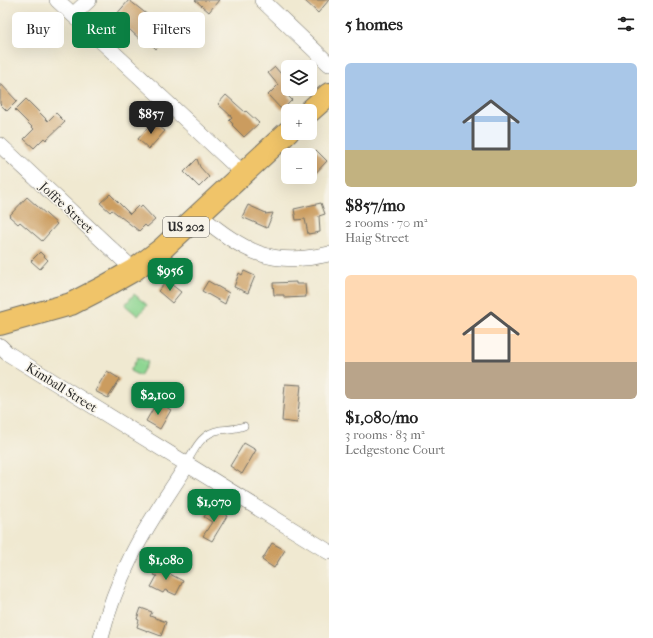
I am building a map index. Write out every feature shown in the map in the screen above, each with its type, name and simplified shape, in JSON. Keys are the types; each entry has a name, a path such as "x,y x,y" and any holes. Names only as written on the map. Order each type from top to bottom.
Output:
{"highway":[{"path":"317,105 329,94"},
{"name":"US 202","path":"0,324 71,304 134,270 162,249 281,138"}],"street":[{"path":"57,0 72,14"},
{"path":"76,12 89,0"},
{"path":"262,0 329,64"},
{"path":"109,48 243,173"},
{"name":"Joffre Street","path":"0,145 134,270"},
{"path":"199,215 232,241 262,255 284,259 297,259 329,254"},
{"name":"Kimball Street","path":"0,346 7,353 329,552"},
{"path":"101,638 111,604 131,556 143,534 187,465"}],"lane":[{"path":"187,465 198,443 209,433 219,430 236,429 244,426"}],"green space":[{"path":"134,294 147,305 138,316 125,305"},
{"path":"138,357 148,362 140,376 130,371"}],"building":[{"path":"129,0 144,12 138,12 138,37 130,30 130,12 118,12"},
{"path":"195,0 219,0 209,12"},
{"path":"304,0 329,0 318,13"},
{"path":"275,67 281,74 281,96 288,96 292,100 288,104 281,104 281,109 268,95 278,85 268,73"},
{"path":"0,83 17,101 7,111 0,104"},
{"path":"226,95 259,123 244,137 229,120 232,117 218,104"},
{"path":"26,99 48,121 56,113 65,122 46,140 44,138 34,148 24,139 34,129 15,110"},
{"path":"153,121 165,131 149,149 138,139"},
{"path":"317,151 327,161 317,172"},
{"path":"197,159 200,167 209,177 199,187 184,172"},
{"path":"110,194 130,214 138,206 140,208 142,206 155,220 147,227 145,225 139,231 112,210 110,212 100,203"},
{"path":"27,197 57,224 42,241 20,222 18,224 9,216"},
{"path":"321,203 325,214 319,216 320,232 308,234 305,219 296,220 294,209"},
{"path":"248,205 266,213 265,214 273,213 267,228 242,217"},
{"path":"40,252 48,260 40,269 31,261"},
{"path":"244,271 255,276 248,293 234,287 239,273 242,275"},
{"path":"167,281 181,292 172,303 158,291"},
{"path":"208,281 229,293 225,304 202,291"},
{"path":"296,282 296,284 305,284 306,297 284,298 284,295 274,295 273,283"},
{"path":"107,371 120,379 108,398 95,391"},
{"path":"285,384 301,385 297,423 282,421"},
{"path":"157,402 171,410 160,429 146,421"},
{"path":"244,443 256,450 242,474 230,466"},
{"path":"211,506 227,516 212,541 203,536 212,522 204,517"},
{"path":"272,543 285,550 274,568 262,560"},
{"path":"159,565 169,570 168,573 183,581 176,595 165,590 163,593 151,587 157,576 154,575"},
{"path":"141,608 152,612 150,616 166,622 161,636 137,627 139,620 137,619"}]}
